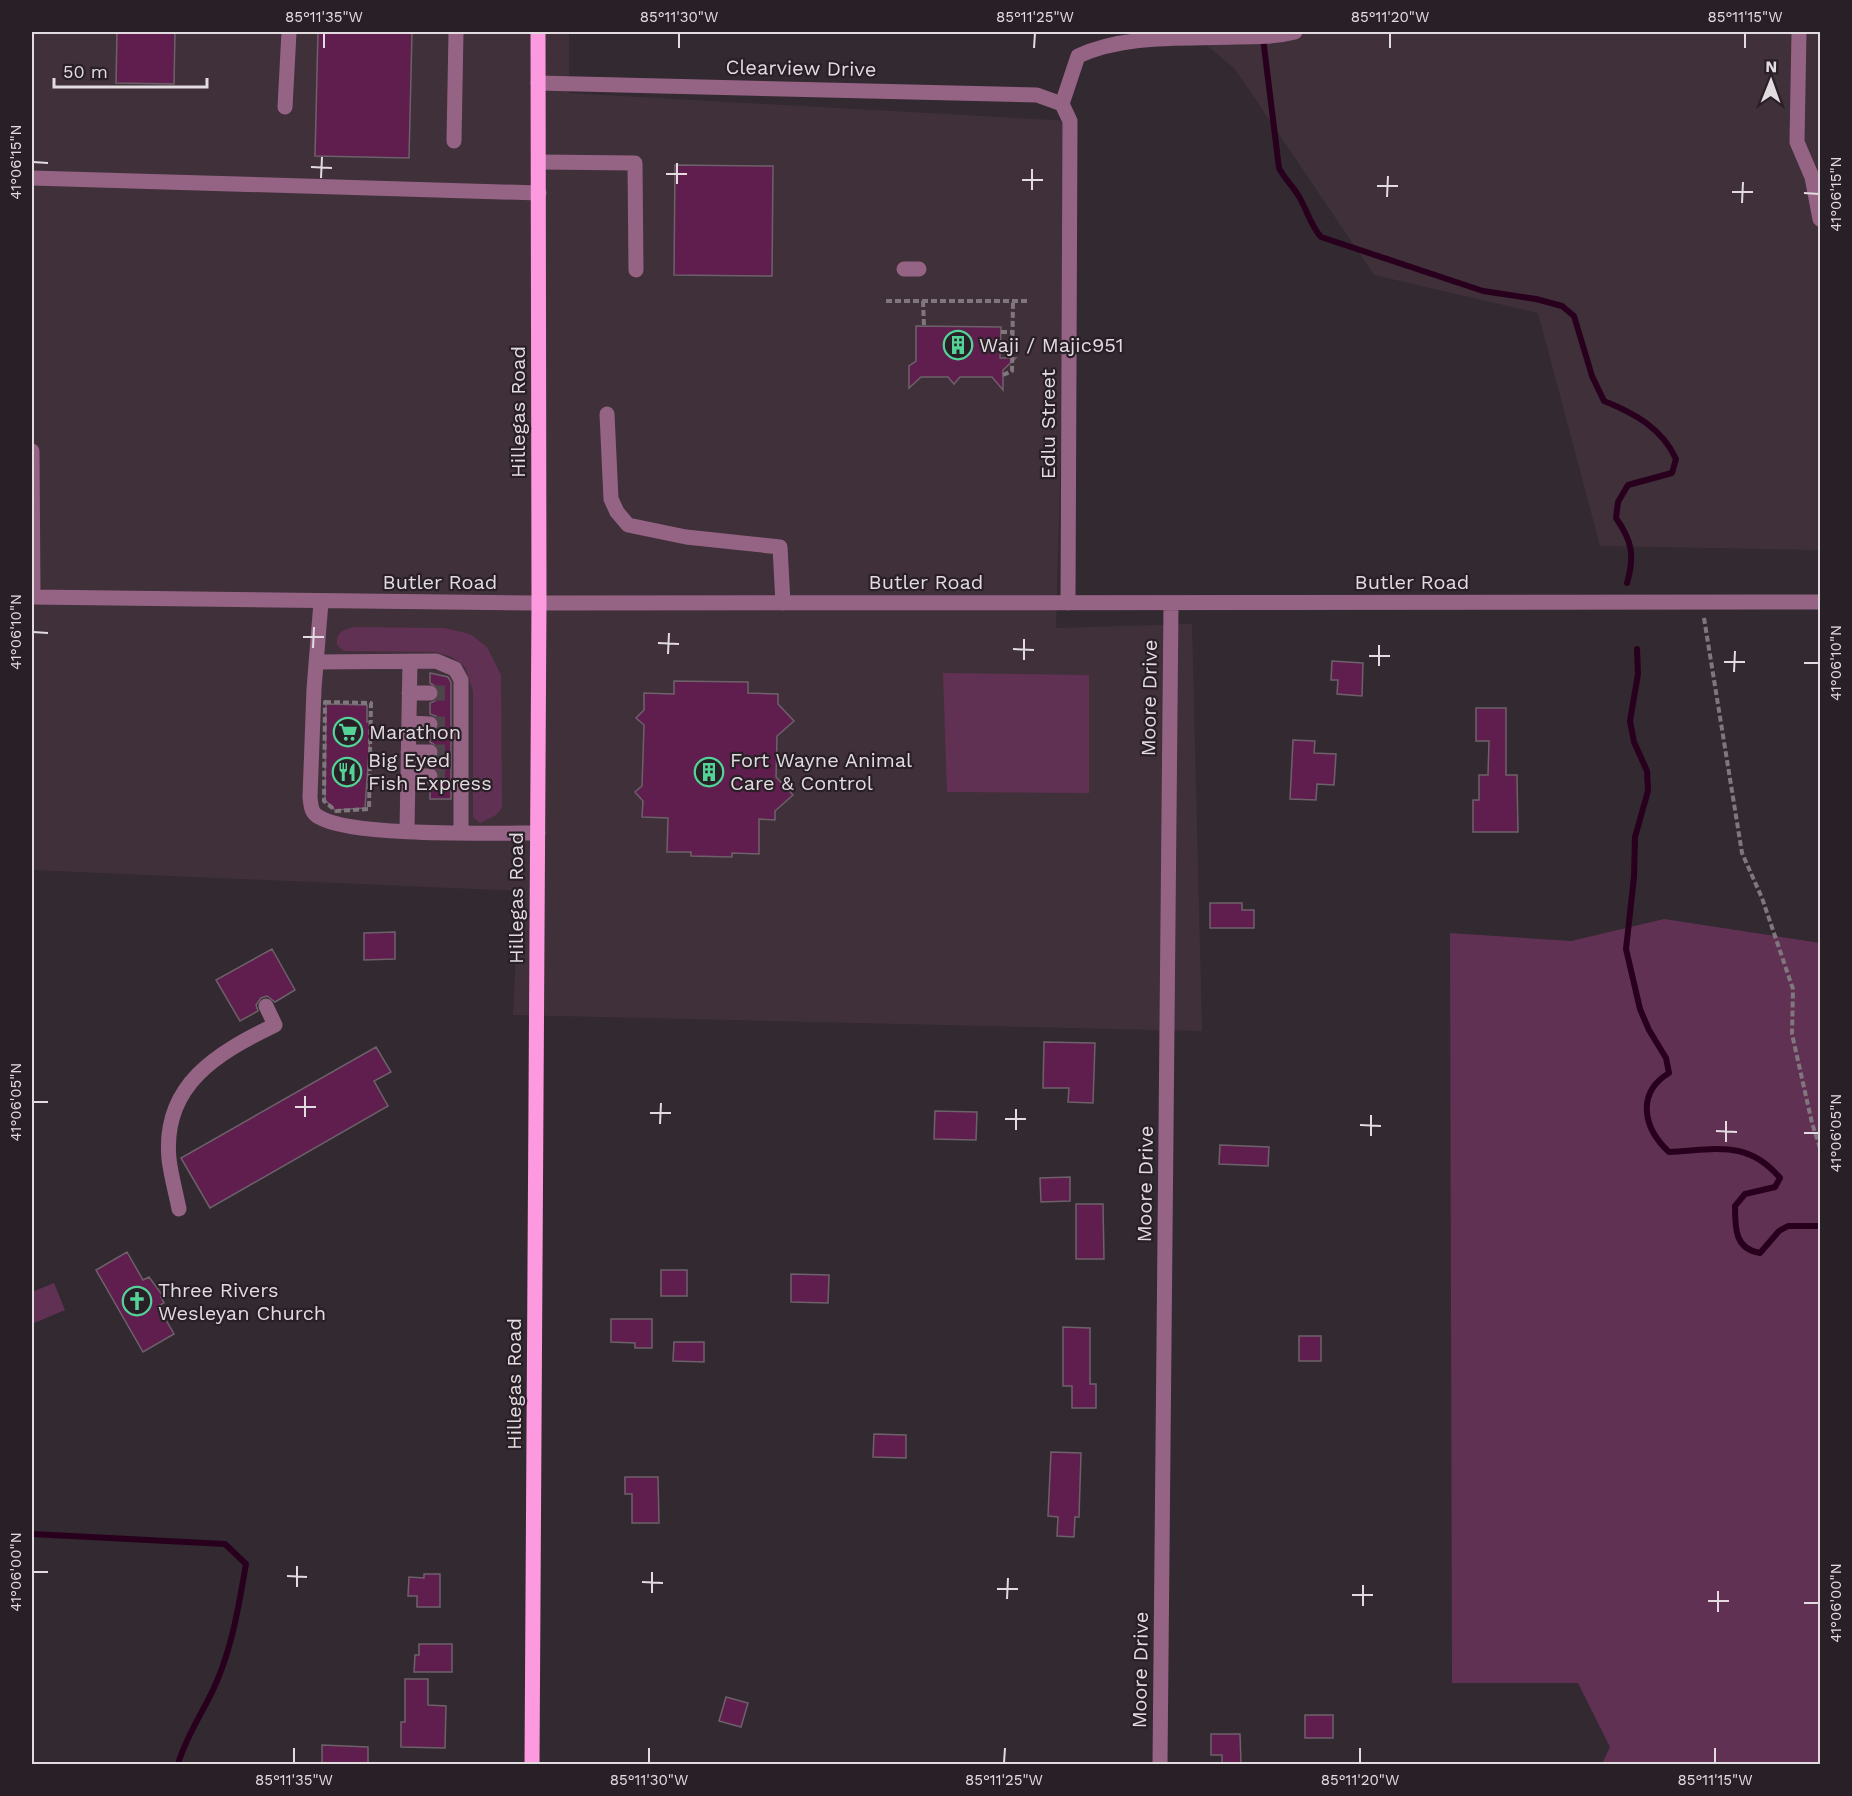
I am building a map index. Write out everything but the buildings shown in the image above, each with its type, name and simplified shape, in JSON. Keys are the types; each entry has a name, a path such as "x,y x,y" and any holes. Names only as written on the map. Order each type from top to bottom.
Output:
{"main road":[{"name":"Hillegas Road","path":"532,1764 538,833 538,32"}],"street":[{"path":"285,107 289,32"},
{"path":"454,141 456,32"},
{"path":"1062,104 1078,56 1101,45 1158,39 1276,37 1295,32"},
{"path":"1799,32 1797,142 1812,177 1821,219"},
{"name":"Clearview Drive","path":"538,83 1037,95 1062,104"},
{"name":"Edlu Street","path":"1062,104 1070,121 1068,603"},
{"path":"538,162 635,163 636,270"},
{"path":"32,178 539,193"},
{"path":"904,269 920,270"},
{"path":"607,414 611,499 617,512 628,525 686,537 780,547 783,603"},
{"path":"32,451 32,597"},
{"name":"Butler Road","path":"32,597 538,603 1821,602"},
{"path":"321,602 316,662 311,808 316,816 327,821 355,827 538,833"},
{"name":"Moore Drive","path":"1160,1764 1171,604"},
{"path":"407,830 410,661"},
{"path":"316,662 436,661 456,669 461,680 457,693 457,776 461,832"},
{"path":"409,693 430,693"},
{"path":"409,723 430,724"},
{"path":"408,752 430,752"},
{"path":"408,776 430,776"},
{"path":"179,1209 169,1158 172,1120 179,1102 195,1076 212,1059 275,1025 266,1006"}],"path":[{"path":"886,301 1029,301"},
{"path":"924,301 924,326"},
{"path":"1003,375 1012,371 1012,301"},
{"path":"1001,332 1012,332"},
{"path":"1701,602 1742,854 1762,898 1793,989 1792,1034 1812,1123 1821,1148"},
{"path":"325,702 371,703 369,809 336,811 324,801 325,702"}],"shaded area":[{"path":"32,32 569,32 569,93 1070,121 1056,628 1192,624 1202,1031 513,1015 519,891 32,870"},
{"path":"1191,32 1820,32 1820,550 1600,546 1538,313 1374,275 1235,69"},
{"path":"354,627 444,628 470,634 487,647 501,675 502,808 496,815 480,823 473,817 473,691 465,667 452,657 435,652 344,651 337,645 339,634"},
{"path":"943,673 1089,675 1089,793 947,792"},
{"path":"1664,919 1820,943 1820,1764 1602,1764 1610,1747 1578,1683 1452,1683 1450,933 1571,941"},
{"path":"54,1283 65,1310 32,1324 32,1292"}],"waterway":[{"path":"1263,38 1279,168 1298,195 1321,237 1483,291 1536,299 1562,306 1574,316 1592,376 1604,401 1646,423 1670,448 1676,459 1672,473 1628,485 1618,502 1616,518 1629,541 1631,556 1627,583"},
{"path":"1637,649 1638,674 1630,721 1634,742 1647,771 1648,791 1635,837 1634,877 1626,949 1640,1009 1649,1030 1666,1058 1669,1073 1651,1090 1647,1111 1649,1122 1660,1143 1669,1152 1716,1149 1743,1152 1768,1166 1780,1178 1775,1187 1745,1194 1735,1206 1738,1237 1752,1251 1760,1253 1779,1231 1788,1226 1820,1226"},
{"path":"32,1534 225,1544 246,1564 235,1623 223,1667 186,1742 178,1764"}],"tunnel":[{"path":"430,693 453,693"},
{"path":"430,724 452,724"},
{"path":"430,752 452,752"},
{"path":"430,776 452,777"}],"place":[{"name":"Waji / Majic951","path":"958,345"},
{"name":"Marathon","path":"348,732"},
{"name":"Big Eyed Fish Express","path":"347,772"},
{"name":"Fort Wayne Animal Care & Control","path":"709,772"},
{"name":"Three Rivers Wesleyan Church","path":"137,1301"}]}
